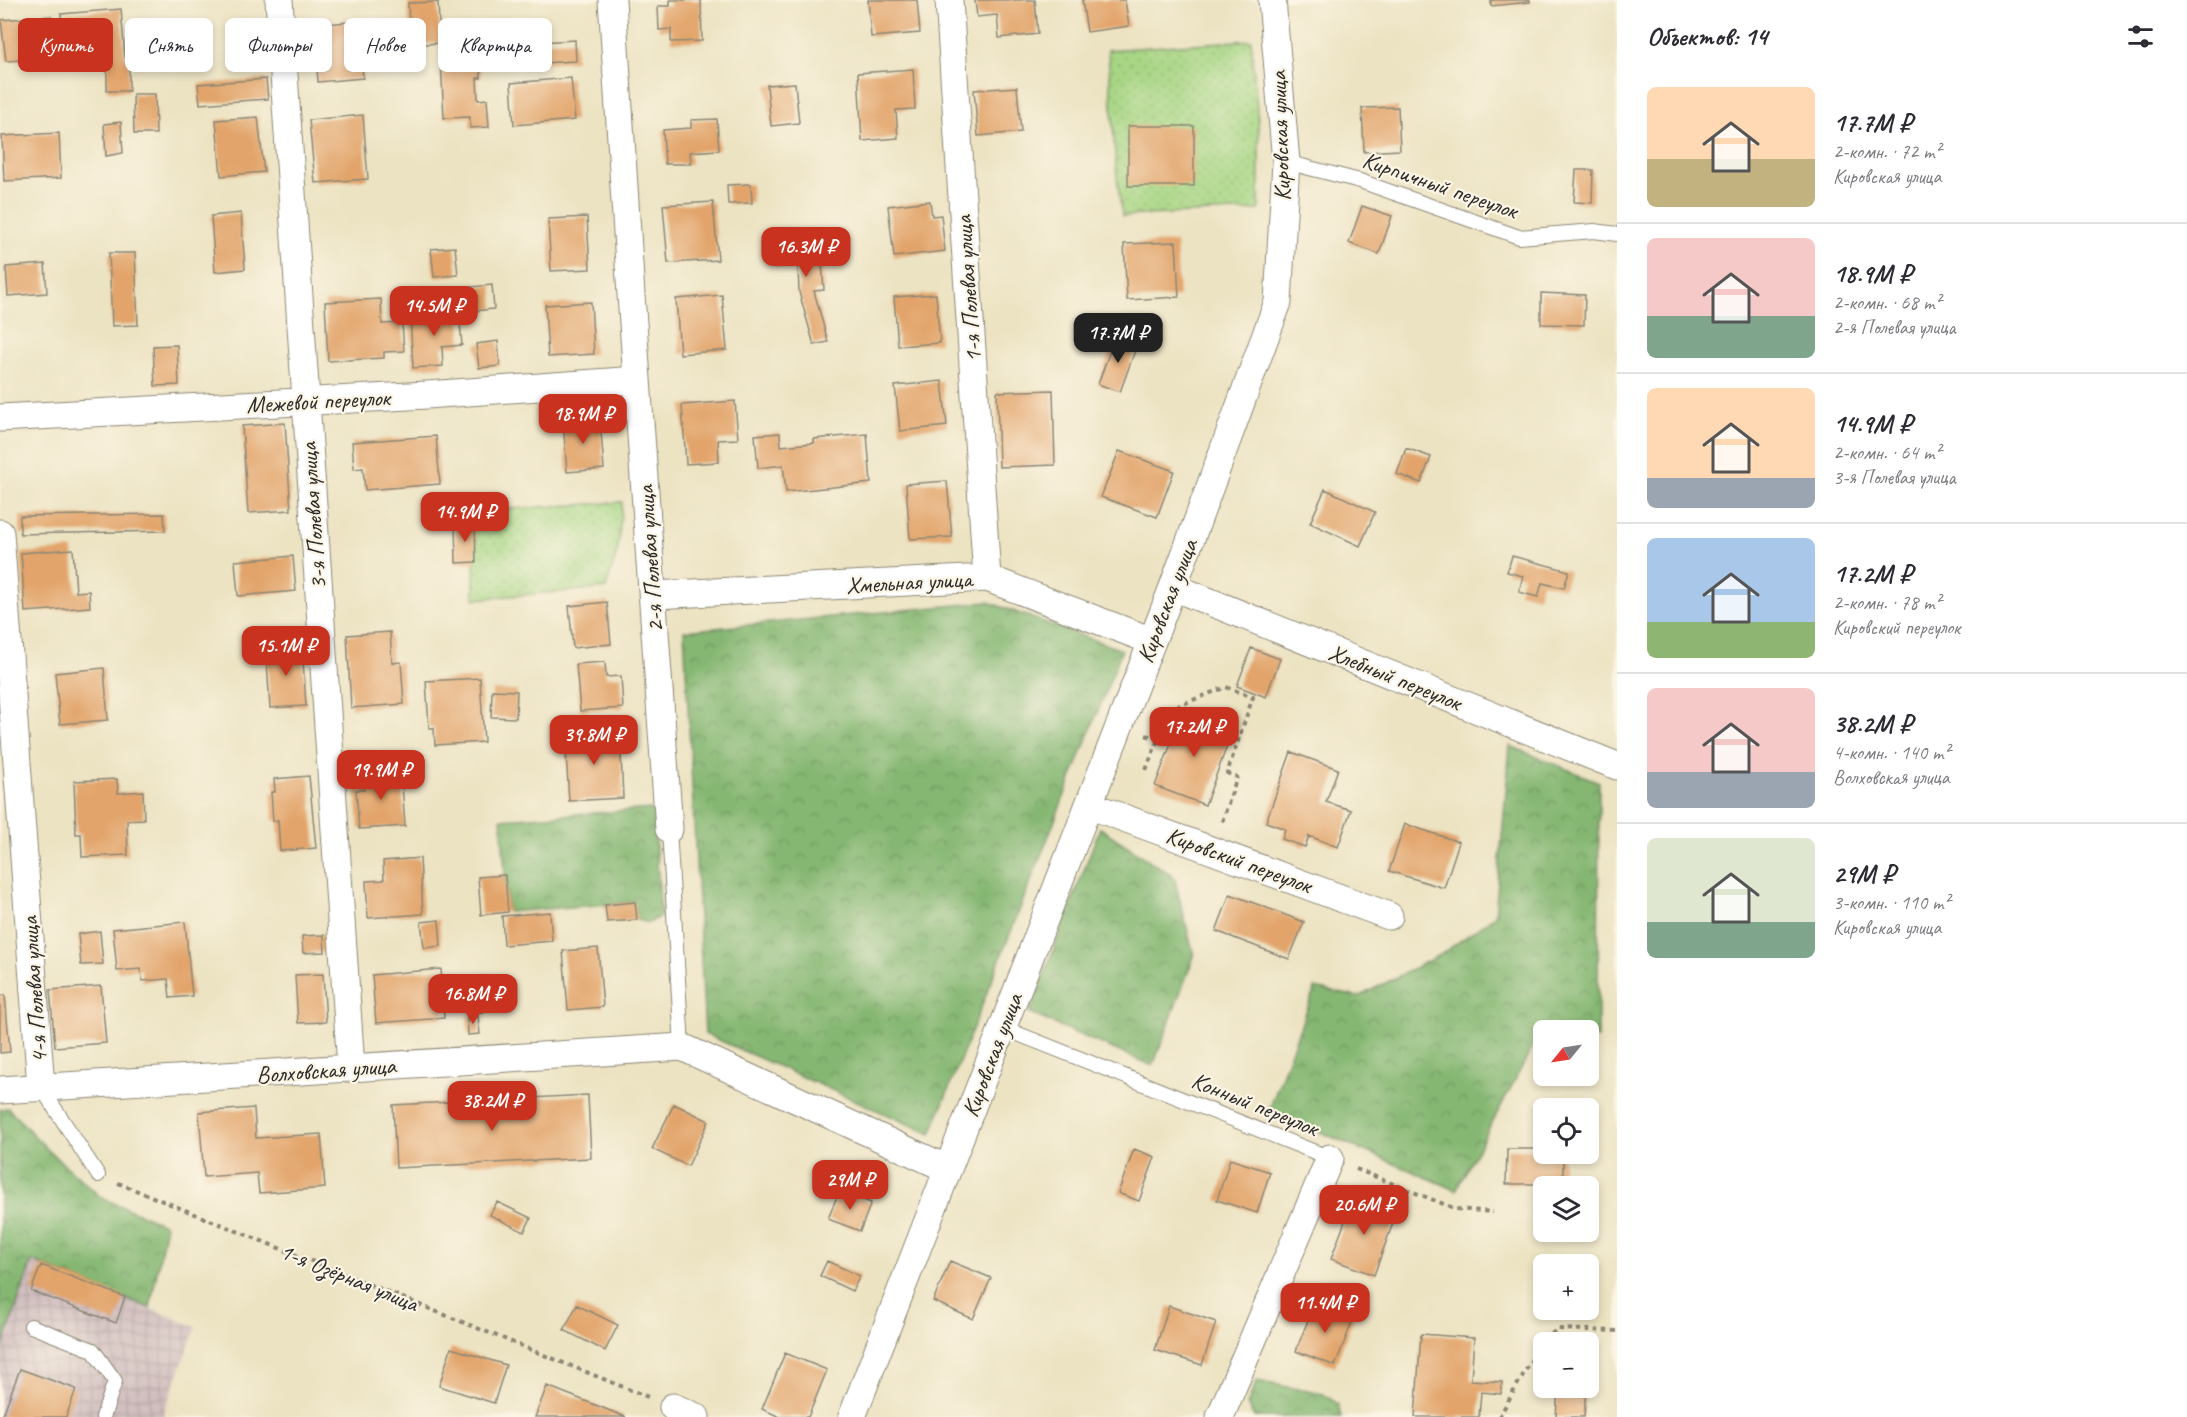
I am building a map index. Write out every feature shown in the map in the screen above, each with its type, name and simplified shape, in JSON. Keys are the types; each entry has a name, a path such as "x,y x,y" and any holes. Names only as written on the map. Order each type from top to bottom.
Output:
{"street":[{"name":"3-я Полевая улица","path":"279,0 351,1068"},
{"name":"2-я Полевая улица","path":"612,0 669,829"},
{"name":"1-я Полевая улица","path":"949,0 987,578"},
{"name":"Кировская улица","path":"852,1417 1173,587 1278,302 1286,162 1272,0"},
{"name":"Межевой переулок","path":"0,418 427,395 637,380"},
{"name":"4-я Полевая улица","path":"0,533 41,1088"},
{"name":"Хмельная улица","path":"654,595 987,578 1152,640"},
{"name":"Хлебный переулок","path":"1173,587 1617,766"},
{"name":"Кировский переулок","path":"1089,805 1389,916"},
{"name":"Волховская улица","path":"0,1090 682,1047 948,1169"},
{"path":"1220,1417 1330,1158"}],"lane":[{"name":"Кирпичный переулок","path":"1286,162 1360,181 1519,237 1594,231 1617,234"},
{"name":"2-я Полевая улица","path":"669,829 682,1047"},
{"name":"Конный переулок","path":"1003,1028 1330,1158"},
{"path":"41,1088 98,1175"},
{"path":"31,1326 93,1350 115,1381 103,1417"}],"path":[{"path":"1146,770 1170,709 1226,687 1253,697 1227,773 1237,777 1219,831"},
{"path":"1136,731 1171,744"},
{"name":"Конный переулок","path":"1330,1158 1456,1209 1493,1212"},
{"name":"1-я Озёрная улица","path":"98,1175 685,1412"},
{"path":"1499,1417 1543,1340 1558,1329 1617,1331"}],"shaded area":[{"path":"31,1261 196,1327 162,1417 0,1417 0,1354"}],"green space":[{"path":"1251,40 1259,133 1259,210 1122,216 1116,168 1108,50"},
{"path":"622,502 618,548 606,588 474,599 475,511"},
{"path":"988,602 1122,650 931,1134 705,1034 684,631"},
{"path":"1510,746 1599,782 1598,1020 1533,1020 1533,1046 1456,1190 1269,1110 1315,988 1358,997 1440,955 1495,916"},
{"path":"653,809 661,916 649,923 637,920 634,902 508,912 501,819"},
{"path":"1100,828 1174,877 1194,956 1153,1066 1029,1013"},
{"path":"8,1108 49,1151 102,1198 166,1225 150,1308 32,1261 0,1354 0,1109"},
{"path":"1257,1381 1323,1394 1338,1404 1341,1417 1254,1417 1247,1405"}],"building":[{"path":"670,0 701,0 702,41 671,42 671,29 659,30 658,6 670,6"},
{"path":"868,0 917,0 920,33 871,37"},
{"path":"975,0 1035,0 1038,34 999,38 997,15 977,17"},
{"path":"1082,0 1125,0 1129,26 1087,32"},
{"path":"1491,0 1530,0 1530,2 1491,6"},
{"path":"438,2 438,43 426,44 426,18 409,18 408,3"},
{"path":"121,9 125,72 129,72 129,91 107,91 107,72 113,72 113,18 61,18 61,14"},
{"path":"51,16 51,18 26,18"},
{"path":"18,19 18,60 6,61 1,20"},
{"path":"344,22 344,72 363,72 363,78 318,82 317,72 332,72 332,23"},
{"path":"575,40 576,61 552,62 552,41"},
{"path":"913,69 915,109 896,110 898,138 862,141 858,73"},
{"path":"442,72 481,72 481,78 477,78 478,100 487,99 489,127 470,128 470,117 444,118"},
{"path":"571,78 575,120 514,125 511,83"},
{"path":"266,79 268,99 200,104 198,84"},
{"path":"795,83 799,123 771,126 767,85"},
{"path":"1017,87 1021,132 978,136 974,90"},
{"path":"133,94 155,94 156,134 134,134"},
{"path":"1398,107 1400,150 1364,152 1362,108"},
{"path":"363,115 368,179 315,183 309,120"},
{"path":"258,117 264,172 221,176 216,120"},
{"path":"717,119 719,150 690,152 691,164 665,164 663,130 691,128 691,120"},
{"path":"121,122 123,153 106,156 104,124"},
{"path":"1128,126 1194,126 1194,186 1128,186"},
{"path":"59,133 61,178 4,181 2,136"},
{"path":"1576,170 1593,170 1592,203 1574,202"},
{"path":"751,184 752,203 728,204 727,185"},
{"path":"930,201 932,216 941,215 945,251 894,257 888,206"},
{"path":"713,202 718,260 668,263 663,205"},
{"path":"1362,206 1392,216 1379,254 1349,243"},
{"path":"241,213 245,269 215,272 211,216"},
{"path":"587,217 590,269 551,271 548,219"},
{"path":"820,238 824,290 814,291 828,342 814,345 799,292 798,266 775,267 773,242"},
{"path":"1176,242 1179,297 1127,300 1124,244"},
{"path":"455,247 458,275 434,277 431,249"},
{"path":"109,253 135,253 138,325 112,326"},
{"path":"45,264 47,293 8,296 6,267"},
{"path":"492,285 494,309 473,311 471,287"},
{"path":"1541,293 1585,295 1584,325 1541,324"},
{"path":"936,294 940,343 898,346 894,297"},
{"path":"722,295 727,350 680,354 676,299"},
{"path":"381,299 382,324 402,323 404,351 384,352 384,358 328,361 325,302"},
{"path":"591,302 594,354 548,357 545,305"},
{"path":"459,311 462,345 442,347 443,366 413,368 410,315"},
{"path":"1115,337 1137,345 1120,392 1098,384"},
{"path":"498,341 500,366 479,368 476,344"},
{"path":"177,345 179,385 155,386 153,346"},
{"path":"942,381 947,426 900,431 895,386"},
{"path":"1053,390 1055,465 999,467 997,392"},
{"path":"735,401 738,439 718,440 719,462 686,464 682,405"},
{"path":"600,419 604,469 567,472 563,421"},
{"path":"285,423 291,510 248,513 242,426"},
{"path":"780,433 781,446 814,443 814,439 867,434 871,483 786,492 783,465 758,468 755,435"},
{"path":"436,436 440,484 365,490 363,468 354,469 352,442"},
{"path":"1406,448 1431,457 1421,483 1397,474"},
{"path":"1119,451 1174,471 1157,517 1101,497"},
{"path":"947,481 952,537 910,539 906,484"},
{"path":"1325,489 1375,512 1360,546 1310,523"},
{"path":"164,514 165,531 20,534 20,516"},
{"path":"455,524 475,524 476,562 456,563"},
{"path":"73,549 76,592 89,591 90,607 25,612 21,553"},
{"path":"293,556 296,591 238,596 235,561"},
{"path":"1512,556 1569,571 1564,588 1542,583 1538,597 1519,592 1523,576 1507,572"},
{"path":"607,602 611,644 573,648 569,606"},
{"path":"390,632 392,663 401,662 404,704 351,708 347,635"},
{"path":"302,646 306,706 270,708 266,648"},
{"path":"1251,648 1280,659 1266,697 1237,686"},
{"path":"605,662 606,677 621,676 623,708 580,711 576,664"},
{"path":"104,668 108,720 60,724 55,673"},
{"path":"480,678 484,742 435,745 434,728 429,728 426,681"},
{"path":"492,690 517,691 516,718 491,717"},
{"path":"1183,712 1233,730 1205,805 1155,786"},
{"path":"620,732 623,798 569,801 565,735"},
{"path":"1291,752 1338,769 1326,802 1351,810 1338,847 1309,836 1305,847 1282,839 1285,829 1266,822"},
{"path":"401,770 405,826 359,829 356,790 364,790 363,773"},
{"path":"309,776 316,848 280,851 278,820 273,821 271,792 275,792 274,779"},
{"path":"117,779 118,793 143,791 144,819 127,820 128,855 82,857 81,834 76,834 74,781"},
{"path":"1405,824 1459,842 1444,888 1389,871"},
{"path":"420,858 423,914 368,918 366,881 384,880 383,861"},
{"path":"505,875 508,912 481,915 478,877"},
{"path":"1230,894 1304,922 1289,959 1216,931"},
{"path":"635,902 637,920 607,922 605,905"},
{"path":"550,912 552,941 504,945 502,916"},
{"path":"439,920 441,946 424,948 421,922"},
{"path":"185,922 192,996 170,998 168,979 142,981 141,969 117,971 113,929"},
{"path":"100,931 103,964 81,965 78,934"},
{"path":"324,935 325,952 303,953 302,936"},
{"path":"598,948 603,1007 568,1010 563,951"},
{"path":"441,969 444,1018 376,1023 372,975"},
{"path":"323,974 326,1022 298,1023 295,975"},
{"path":"491,982 493,1011 480,1013 477,983"},
{"path":"101,986 106,1043 55,1047 50,990"},
{"path":"5,995 10,1052 0,1053 0,996"},
{"path":"467,1016 478,1016 480,1034 468,1035"},
{"path":"588,1095 591,1158 396,1168 393,1105"},
{"path":"674,1104 709,1121 688,1166 652,1149"},
{"path":"254,1108 256,1138 321,1134 325,1188 259,1193 257,1173 204,1177 199,1112"},
{"path":"1134,1149 1155,1157 1139,1201 1118,1193"},
{"path":"1507,1149 1533,1149 1533,1164 1563,1164 1563,1176 1533,1176 1533,1184 1506,1184"},
{"path":"1230,1159 1270,1172 1257,1213 1217,1200"},
{"path":"839,1191 871,1203 860,1231 828,1219"},
{"path":"1354,1197 1397,1212 1374,1275 1331,1259"},
{"path":"497,1202 531,1218 524,1232 490,1215"},
{"path":"827,1261 860,1276 852,1291 820,1276"},
{"path":"950,1261 991,1278 973,1319 933,1301"},
{"path":"41,1265 125,1297 116,1323 31,1291"},
{"path":"1315,1302 1354,1317 1335,1366 1296,1351"},
{"path":"577,1305 618,1325 605,1351 564,1330"},
{"path":"1169,1306 1216,1322 1202,1365 1155,1350"},
{"path":"1421,1334 1474,1338 1471,1380 1502,1382 1501,1394 1481,1392 1479,1417 1415,1417"},
{"path":"451,1348 506,1365 494,1403 439,1386"},
{"path":"785,1353 827,1370 808,1417 780,1417 762,1409"},
{"path":"20,1369 76,1389 66,1417 2,1417"},
{"path":"547,1386 626,1417 535,1417"},
{"path":"1557,1398 1585,1398 1584,1417 1556,1417"}]}
